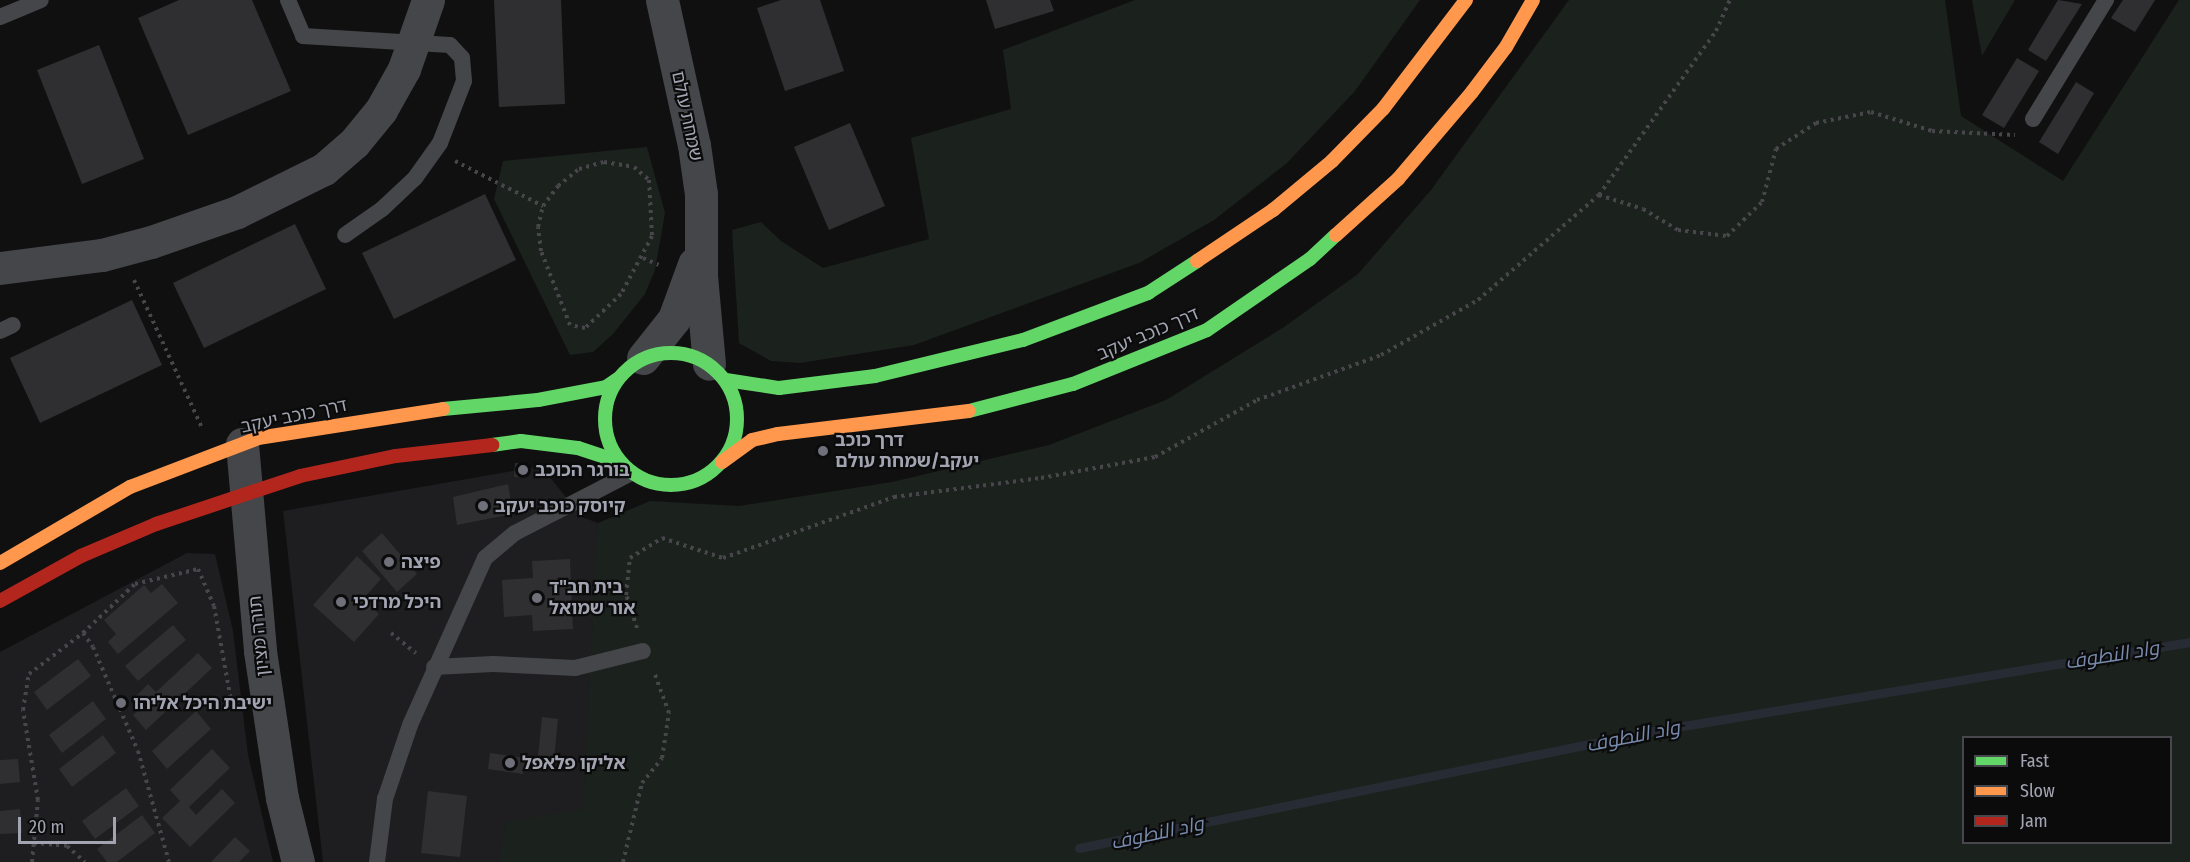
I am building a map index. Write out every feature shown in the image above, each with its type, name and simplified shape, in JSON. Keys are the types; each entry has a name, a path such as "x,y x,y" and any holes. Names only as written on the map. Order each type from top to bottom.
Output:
{"street":[{"path":"0,268 120,250 237,212 324,169 354,143 381,110 416,41 428,0"},
{"name":"שמחת עולם","path":"662,0 694,145 701,194 700,233 717,372"},
{"name":"דרך כוכב יעקב","path":"717,372 779,388 874,376 1023,340 1148,293 1273,210 1332,160 1383,109 1466,0"},
{"name":"דרך כוכב יעקב","path":"722,462 752,440 778,434 931,417 1015,401 1073,384 1207,330 1310,259 1398,179 1472,92 1506,47 1533,0"},
{"name":"שמחת עולם","path":"643,358 674,318 689,286 700,233"},
{"path":"0,601 81,556 245,492 322,471 477,444 548,442 626,467 659,484 688,483 707,475 722,462 732,444 737,425 735,401 717,372 688,354 666,352 643,358 618,379 604,412 606,435 626,467"},
{"name":"דרך כוכב יעקב","path":"0,563 120,492 228,448 311,427 538,400 606,387 618,379"},
{"name":"תורה מציון","path":"228,448 245,492 271,729 282,798 298,862"}],"lane":[{"path":"0,17 41,0"},
{"path":"288,0 303,36 416,41 450,45 462,57 464,81 456,108 435,150 415,178 382,209 345,235"},
{"path":"2033,119 2106,0"},
{"path":"377,862 385,799 434,667 485,558 515,533 626,467"},
{"path":"434,667 493,664 575,668 643,651"}],"path":[{"path":"623,862 642,783 662,758 669,713 643,651 626,595 630,558 662,538 723,558 894,497 1041,478 1155,457 1257,400 1381,355 1478,300 1599,195 1716,31 1730,0"},
{"path":"1599,195 1643,209 1678,230 1727,236 1762,202 1776,149 1816,123 1872,112 1932,130 2012,138 2033,119"},
{"path":"435,150 543,206"},
{"path":"604,162 634,167 649,180 652,236 643,258 621,294 585,328 570,325 541,250 538,227 543,206 558,186 579,169 604,162"},
{"path":"120,250 228,448"},
{"path":"32,862 38,800 23,710 28,674 82,633 135,584 198,569 214,606 233,710"},
{"path":"82,633 93,647 138,751 170,862"},
{"path":"391,633 434,667"},
{"path":"34,843 67,846 85,862"}],"shaded area":[{"path":"1135,0 1420,0 1355,91 1287,163 1214,220 1139,263 914,345 800,363 771,361 739,343 732,230 761,222 781,241 823,268 929,239 911,138 1011,109 1003,50"},
{"path":"1569,0 1945,0 1961,116 2063,181 2179,0 2190,0 2190,862 499,862 506,822 583,809 598,523 650,501 739,506 892,482 1049,445 1166,400 1284,327 1358,274 1431,190"},
{"path":"1972,0 2015,0 1982,56"},
{"path":"647,147 665,213 655,270 645,294 613,334 593,352 570,355 494,199 503,161"},
{"path":"541,466 582,517 684,555 708,862 323,862 283,511"},
{"name":"ישיבת היכל אליהו","path":"187,553 215,554 233,631 248,755 273,862 0,862 0,652"}],"building":[{"path":"179,0 252,0 291,91 188,135 138,18"},
{"path":"494,0 561,0 565,104 499,107"},
{"path":"781,0 820,0 844,71 785,91 757,8"},
{"path":"986,0 1050,0 1054,11 995,29"},
{"path":"2058,0 2082,4 2046,61 2028,50"},
{"path":"2123,0 2155,0 2135,32 2111,18"},
{"path":"99,45 144,159 82,184 37,70"},
{"path":"2017,58 2039,71 2004,128 1982,115"},
{"path":"2076,82 2094,93 2058,154 2039,142"},
{"path":"850,123 885,206 829,230 794,147"},
{"path":"485,194 516,260 394,319 362,253"},
{"path":"295,224 326,289 204,348 173,283"},
{"path":"132,300 162,365 40,423 10,358"},
{"path":"515,463 527,464 526,478 514,477"},
{"name":"קיוסק כוכב יעקב","path":"508,484 513,514 457,525 453,497"},
{"name":"פיצה","path":"382,533 417,574 397,592 362,551"},
{"name":"היכל מרדכי","path":"357,556 381,579 363,599 379,614 354,642 313,605"},
{"name":"בית חב\"ד אור שמואל","path":"570,559 573,629 533,631 532,615 504,617 502,580 533,578 532,561"},
{"path":"162,584 178,603 118,654 108,642 116,634 104,620 144,585 151,593"},
{"path":"173,625 186,640 138,681 125,666"},
{"path":"198,653 212,668 146,730 133,715 142,707 134,698 148,684 156,692"},
{"path":"78,659 91,676 47,710 34,692"},
{"path":"93,701 106,719 62,753 49,735"},
{"path":"196,711 211,729 167,769 152,751"},
{"path":"542,717 558,719 553,769 537,767"},
{"path":"103,735 116,753 72,787 59,769"},
{"path":"212,749 230,768 189,807 196,815 222,789 235,803 190,847 162,818 180,801 170,790"},
{"path":"490,753 525,758 523,774 488,769"},
{"path":"18,759 20,782 0,784 0,760"},
{"path":"126,788 139,806 95,839 82,821"},
{"path":"428,791 467,796 460,857 421,853"},
{"path":"20,809 22,833 0,834 0,811"},
{"path":"142,815 155,833 117,862 107,862 97,849"},
{"path":"235,837 250,851 239,862 211,862"}],"waterway":[{"name":"واد النطوف","path":"1079,848 1653,731 2190,642"}],"traffic: fast":[{"path":"969,411 1073,384 1207,330 1310,259 1336,235"},
{"path":"726,380 779,388 875,376 1023,340 1148,293 1197,261"},
{"path":"671,353 696,358 718,372 732,394 737,419 732,444 718,466 696,480 671,485 646,480 624,466 610,444 605,419 610,394 624,372 646,358 671,353"},
{"path":"443,409 538,400 606,387 618,379"},
{"path":"492,445 521,441 578,448 620,462"}],"traffic: slow":[{"path":"1197,261 1273,210 1332,161 1383,109 1466,0"},
{"path":"1336,235 1398,179 1472,92 1506,47 1533,0"},
{"path":"0,563 130,487 258,438 443,409"},
{"path":"722,462 752,440 778,434 969,411"}],"traffic: jam":[{"path":"0,601 81,556 156,524 300,476 396,456 492,445"}],"place":[{"name":"דרך כוכב יעקב/שמחת עולם","path":"823,451"},
{"name":"בורגר הכוכב","path":"523,470"},
{"name":"קיוסק כוכב יעקב","path":"483,506"},
{"name":"פיצה","path":"389,562"},
{"name":"בית חב\"ד אור שמואל","path":"537,598"},
{"name":"היכל מרדכי","path":"341,602"},
{"name":"ישיבת היכל אליהו","path":"121,703"},
{"name":"אליקו פלאפל","path":"510,763"}]}
